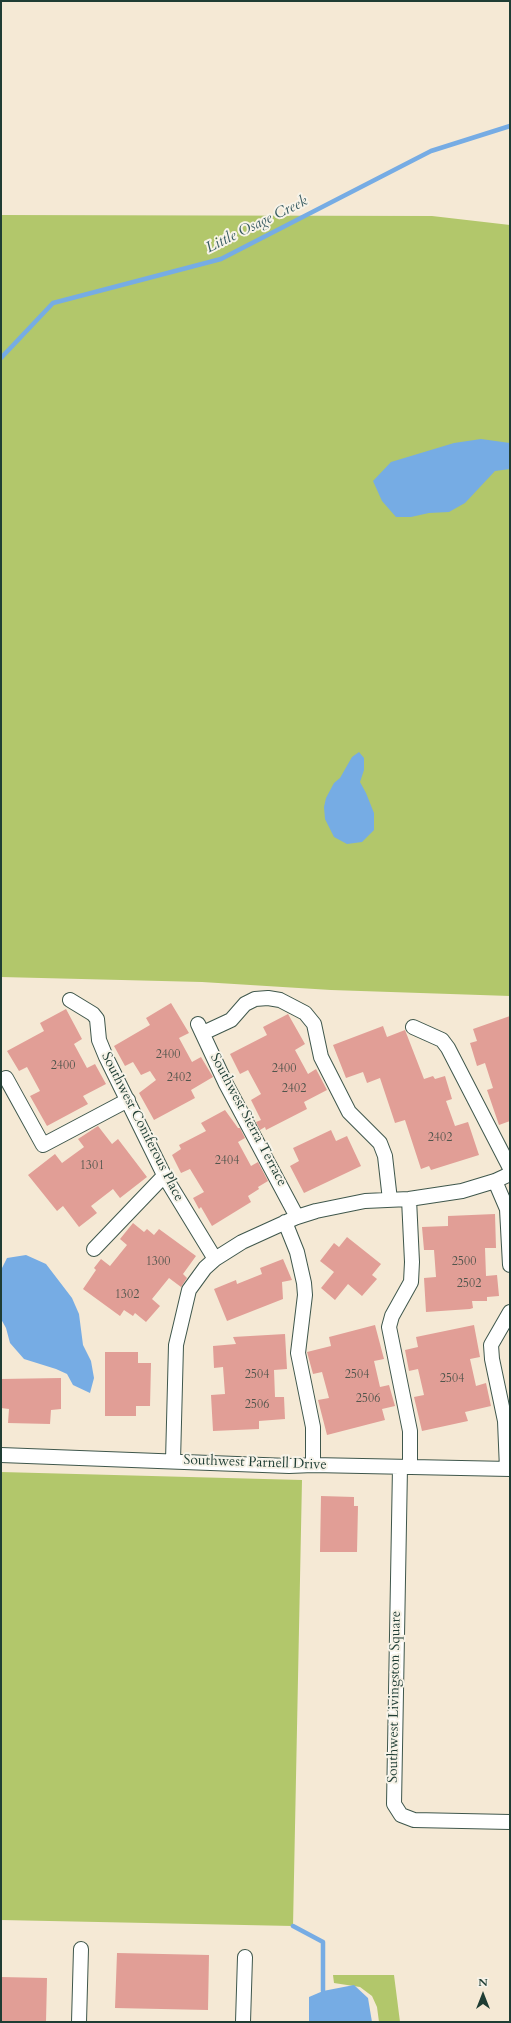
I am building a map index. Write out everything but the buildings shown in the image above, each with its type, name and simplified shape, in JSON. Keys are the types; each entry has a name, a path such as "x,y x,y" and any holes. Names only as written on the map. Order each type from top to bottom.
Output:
{"street":[{"name":"Southwest Sierra Terrace","path":"313,1465 313,1428 298,1353 305,1295 304,1283 291,1219 200,1028 231,1020 245,1004 254,999 268,998 280,1000 305,1013 314,1024 321,1057 349,1112 380,1143 384,1156 390,1200"},
{"name":"Southwest Coniferous Place","path":"70,1000 93,1014 97,1019 99,1040 165,1177 215,1259"},
{"path":"413,1026 442,1040 448,1048 510,1168"},
{"path":"6,1078 43,1145 128,1100"},
{"path":"173,1460 176,1345 189,1290 205,1268 215,1259 242,1242 291,1219 365,1201 409,1199 462,1191 495,1181 510,1174"},
{"path":"94,1249 160,1180 165,1177"},
{"path":"495,1181 507,1209 510,1265"},
{"name":"Southwest Livingston Square","path":"409,1199 412,1262 411,1282 392,1316 389,1327 410,1431 405,1467 394,1804 401,1815 414,1820 510,1822"},
{"path":"508,1469 505,1422 492,1359 491,1345 510,1312"},
{"name":"Southwest Parnell Drive","path":"1,1455 173,1460 289,1466 313,1465 508,1469"},
{"path":"78,2022 81,1949"},
{"path":"243,2022 245,1957"}],"green space":[{"path":"1,215 432,216 510,225 510,996 331,990 202,982 1,977"},
{"path":"1,1472 302,1480 293,1926 1,1920"},
{"path":"333,1975 394,1975 400,2022 379,2022 377,2007 372,1996 360,1987 334,1983"}],"water":[{"path":"481,439 510,443 510,469 495,471 465,503 449,512 429,513 411,517 396,517 382,501 373,481 391,462 454,443"},
{"path":"359,752 364,758 364,770 360,782 374,813 374,830 362,842 347,844 334,837 325,819 324,807 326,798 334,783 340,778 352,757"},
{"path":"26,1255 46,1264 72,1298 79,1314 83,1345 91,1361 94,1378 90,1393 73,1385 67,1374 24,1359 10,1343 6,1328 1,1319 1,1270 7,1258"},
{"path":"354,1985 368,1998 372,2022 309,2022 309,1997 323,1991"}],"waterway":[{"name":"Little Osage Creek","path":"1,358 53,303 221,259 431,151 510,126"},
{"path":"293,1926 323,1942 323,1991"}]}
